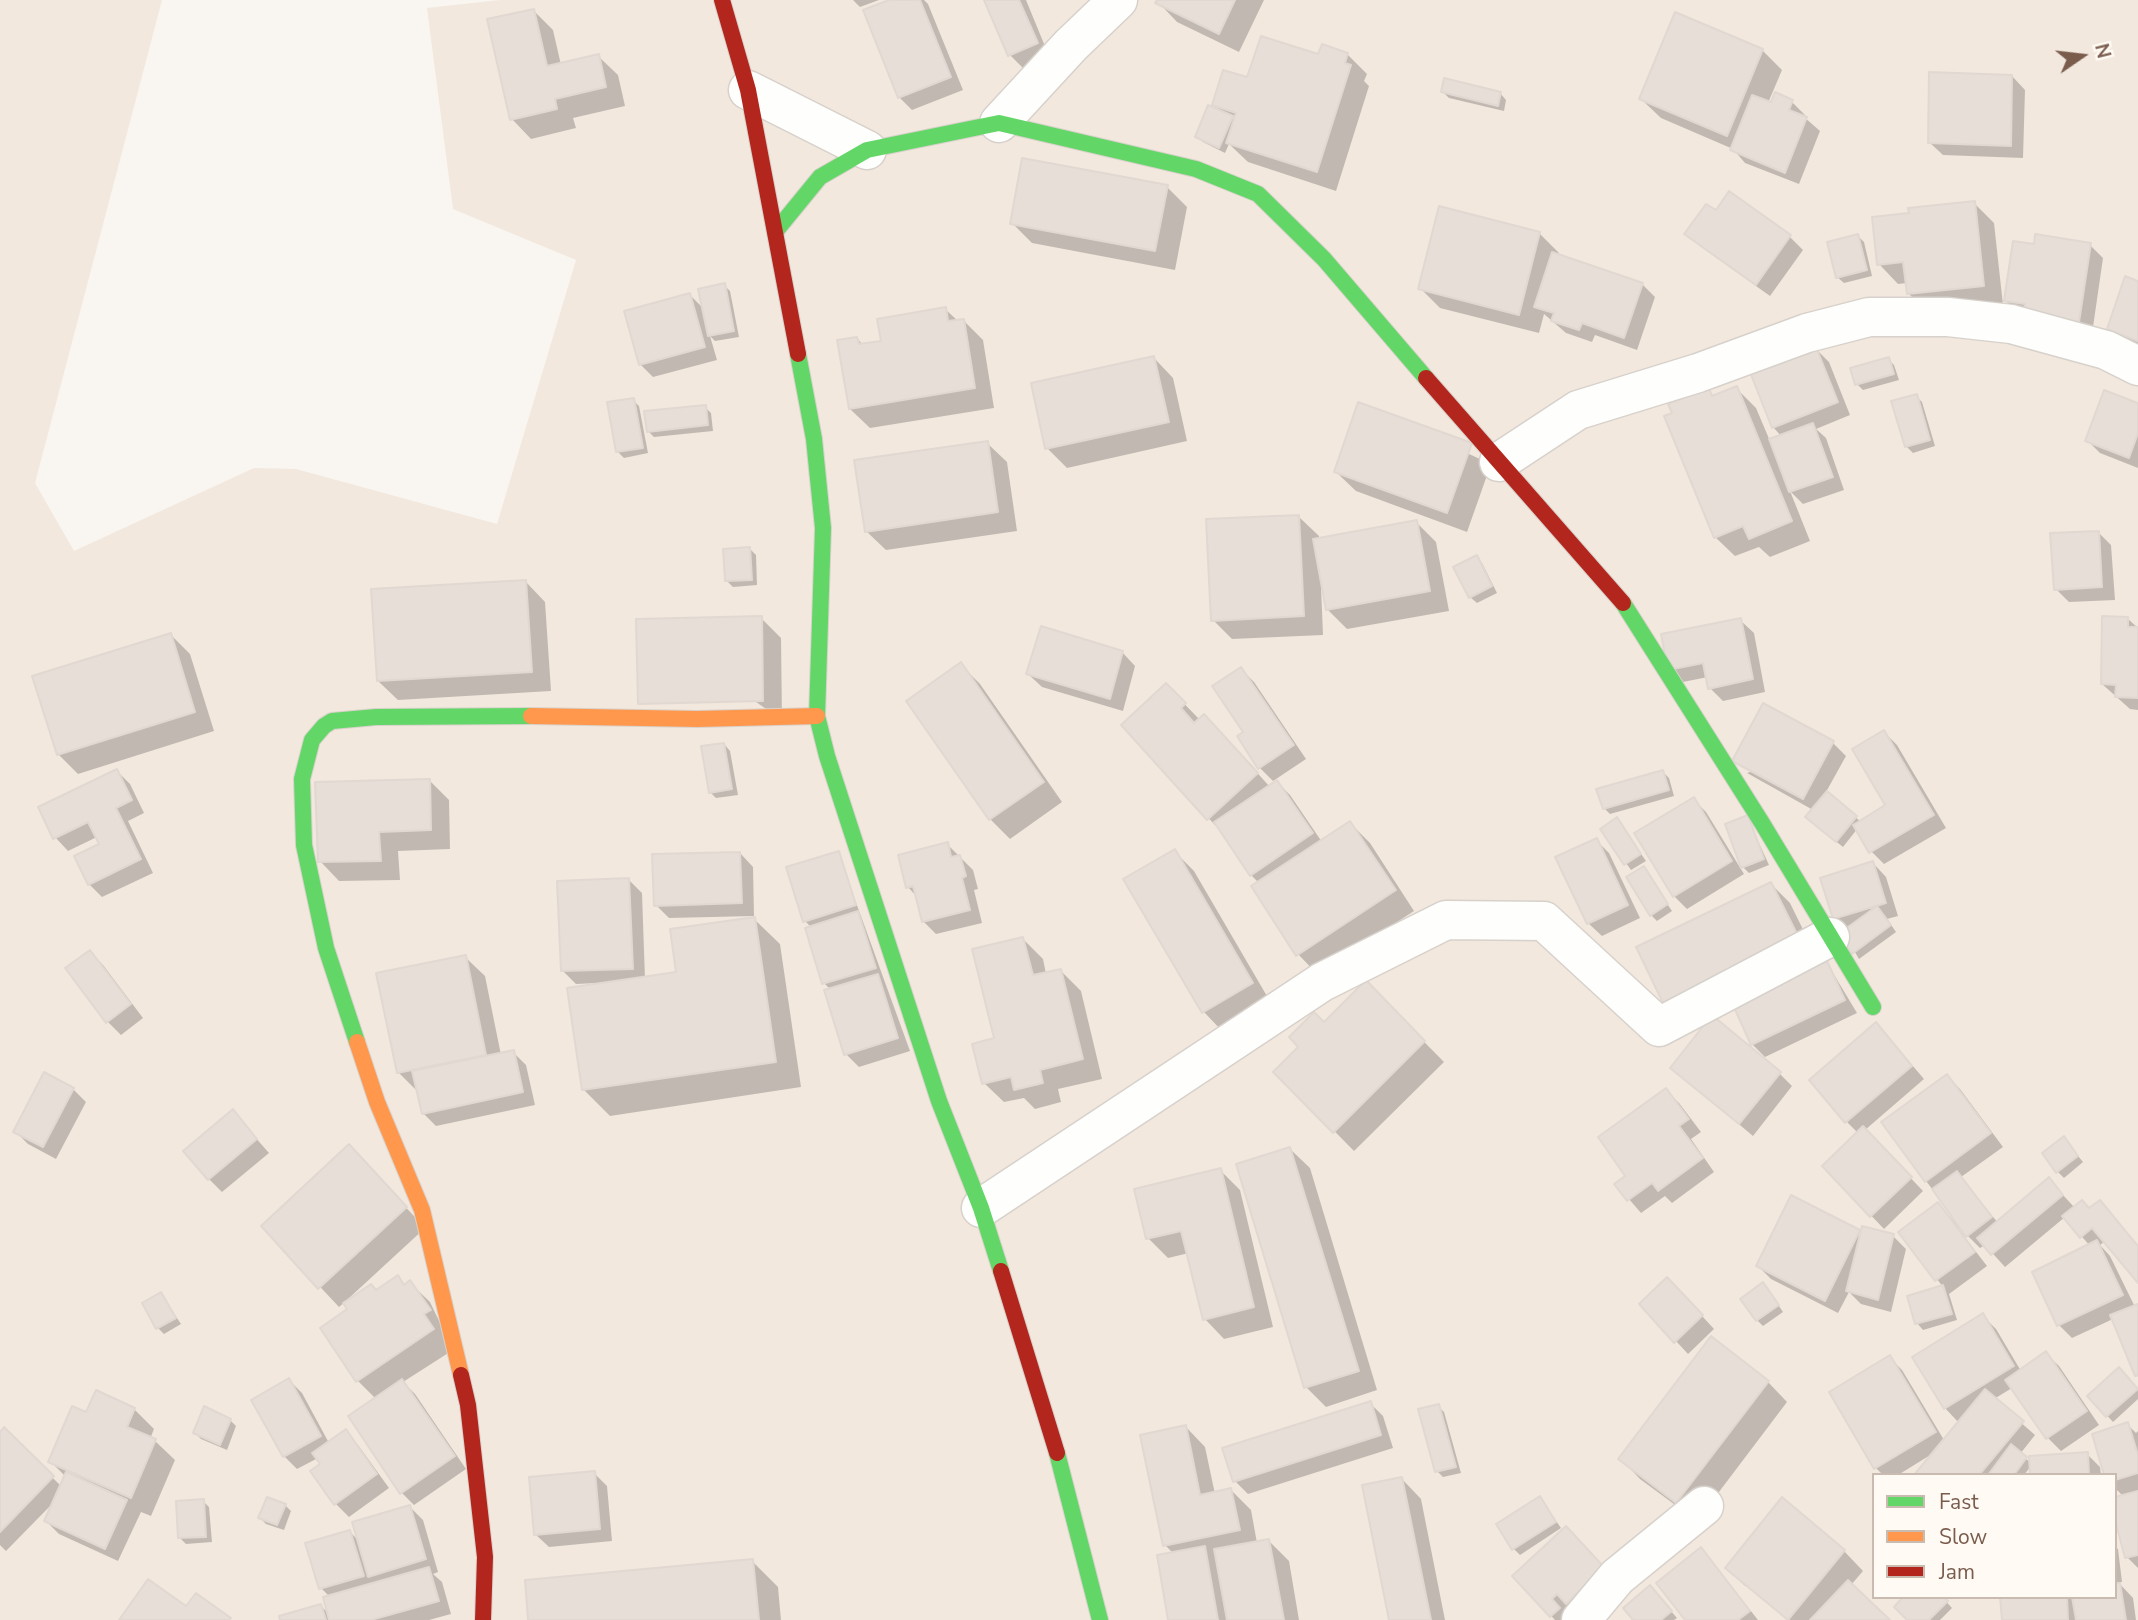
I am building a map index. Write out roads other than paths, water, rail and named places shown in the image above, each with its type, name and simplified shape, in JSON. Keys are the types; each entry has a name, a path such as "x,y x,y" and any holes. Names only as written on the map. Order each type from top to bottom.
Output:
{"street":[{"path":"722,0 748,90 814,439 823,527 817,716 831,769 939,1101 981,1208 1056,1448 1100,1620"},
{"path":"999,123 1071,45 1118,0"},
{"path":"748,90 867,150"},
{"path":"775,232 820,177 867,150 999,123 1196,169 1258,194 1324,259 1618,596 1873,1007"},
{"path":"1499,462 1578,410 1698,373 1807,332 1869,317 1948,317 2011,324 2106,350 2138,366"},
{"path":"483,1620 485,1558 468,1405 422,1210 377,1102 326,948 304,845 302,779 312,740 332,721 376,717 697,719 817,716"},
{"path":"981,1208 1322,982 1446,920 1544,920 1659,1027 1830,937"},
{"path":"1581,1620 1617,1577 1704,1506"}]}
